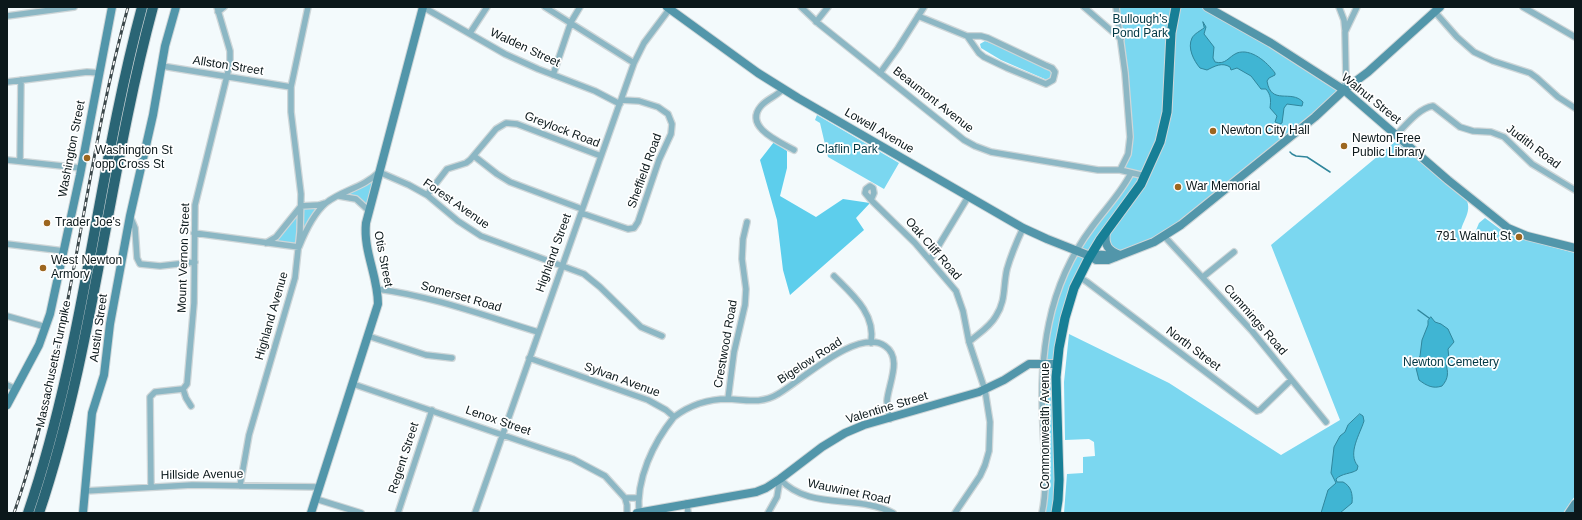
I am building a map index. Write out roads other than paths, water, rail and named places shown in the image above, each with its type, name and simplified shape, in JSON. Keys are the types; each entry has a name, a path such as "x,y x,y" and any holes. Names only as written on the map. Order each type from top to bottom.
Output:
{"highway":[{"name":"Massachusetts Turnpike","path":"28,513 51,439 67,370 121,94 142,7"},
{"name":"Massachusetts Turnpike","path":"39,513 59,448 73,392 132,90 153,7"}],"main road":[{"name":"Commonwealth Avenue","path":"1056,513 1059,480 1056,399 1058,364 1065,318 1072,294 1090,256 1131,198 1145,176 1155,155 1164,126 1168,101 1171,33 1176,7"}],"street":[{"path":"7,16 74,7"},
{"name":"Washington Street","path":"7,405 39,345 46,327 64,251 112,7"},
{"name":"Austin Street","path":"83,513 92,413 105,370 110,324 130,216 165,46 176,7"},
{"path":"218,9 224,7"},
{"name":"Highland Avenue","path":"240,486 248,435 293,288 299,247 301,206 300,184 291,112 291,88 308,7"},
{"name":"Walden Street","path":"423,7 505,54 620,102"},
{"name":"Otis Street","path":"312,513 378,304 377,289 365,239 366,223 368,210 423,7"},
{"path":"470,33 488,7"},
{"path":"545,7 634,63"},
{"path":"553,75 571,22 580,7"},
{"name":"Beaumont Avenue","path":"801,7 816,22 964,140 975,146 991,152 1098,170 1120,170 1145,176"},
{"path":"816,22 828,7"},
{"path":"880,73 924,7"},
{"path":"1084,7 1121,39"},
{"path":"1116,7 1125,73 1130,137 1128,154 1120,170"},
{"name":"Walnut Street","path":"1207,7 1271,43 1344,90 1476,203 1508,228 1527,236 1575,248"},
{"path":"1339,7 1344,20 1345,32 1346,77 1344,90"},
{"path":"1345,32 1357,7"},
{"path":"1523,7 1575,37"},
{"name":"Highland Street","path":"475,513 634,63 644,43 669,8"},
{"name":"Lowell Avenue","path":"669,8 783,89 1023,228 1090,256"},
{"name":"Mount Vernon Street","path":"183,389 187,384 194,303 194,233 197,196 230,63 230,51 218,9"},
{"path":"1090,256 1097,254 1108,254 1118,256 1164,236 1181,225 1315,116 1344,90 1368,72 1438,9 1457,36 1474,52 1493,61 1530,73 1558,97 1575,108"},
{"path":"918,16 967,36 981,36 988,38 1046,64 1055,72 1053,80 1046,84 1039,82 984,57 979,53 967,36"},
{"name":"Allston Street","path":"162,66 291,88"},
{"path":"7,82 87,72 100,73"},
{"path":"20,161 21,80"},
{"path":"783,89 776,96 762,104 757,113 756,119 758,126 762,131 794,150"},
{"name":"Sheffield Road","path":"581,211 628,230 634,228 638,222 671,134 671,119 664,110 644,102 620,102"},
{"name":"Judith Road","path":"1396,135 1427,107 1433,106 1460,128 1491,132 1504,137 1532,164 1575,190"},
{"name":"Greylock Road","path":"426,195 447,169 466,163 474,156 496,129 506,122 511,122 601,156"},
{"path":"474,156 510,182 581,211"},
{"path":"7,160 81,168"},
{"path":"266,243 276,237 301,206 319,205 327,202 368,181 379,172"},
{"name":"Forest Avenue","path":"379,172 409,185 426,195 458,221 481,236 577,270 592,279 641,327 662,336"},
{"name":"Commonwealth Avenue","path":"1042,513 1045,478 1042,390 1046,342 1052,313 1063,279 1077,251 1091,228 1131,173"},
{"path":"339,196 356,199 368,210"},
{"path":"930,260 968,197"},
{"name":"Oak Cliff Road","path":"872,200 899,226 956,291 963,311 969,342 985,390 990,422 989,451 980,476 955,513"},
{"path":"194,233 299,247 309,224 327,202"},
{"path":"130,216 135,228 137,258 140,264 160,266 195,262"},
{"name":"Crestwood Road","path":"728,399 732,364 745,305 746,289 742,259 743,239 747,222"},
{"path":"969,342 991,323 1003,303 1008,268 1023,228"},
{"path":"1106,232 1105,242 1107,248 1118,256"},
{"name":"Cummings Road","path":"1164,236 1252,331 1326,422"},
{"path":"7,244 64,251"},
{"path":"1203,277 1234,252"},
{"path":"834,276 858,301 870,320 872,333 871,343 885,346 893,360 894,372 887,401 887,408 890,418"},
{"name":"North Street","path":"1079,277 1257,411 1260,410 1291,380"},
{"name":"Somerset Road","path":"377,289 428,298 538,332"},
{"path":"7,316 46,327"},
{"path":"368,336 426,355 452,358"},
{"name":"Bigelow Road","path":"674,417 682,411 697,404 712,400 728,399 754,402 768,399 788,388 837,353 855,345 871,343"},
{"name":"Sylvan Avenue","path":"529,358 648,400 666,410 674,417"},
{"name":"Valentine Street","path":"638,513 687,503 756,492 766,488 780,479 834,438 864,426 985,390 1029,364 1058,364"},
{"name":"Lenox Street","path":"353,384 573,459 589,466 605,476 625,498"},
{"path":"7,385 16,389"},
{"path":"151,487 150,397 155,392 183,389 191,406"},
{"name":"Regent Street","path":"398,513 432,410"},
{"path":"638,513 638,498 646,465 653,448 665,427 674,417"},
{"path":"768,513 777,497 780,479"},
{"name":"Wauwinet Road","path":"780,479 792,489 819,499 893,513"},
{"name":"Hillside Avenue","path":"85,491 197,485 320,487"},
{"path":"626,513 627,505 625,498 638,498"},
{"path":"316,499 361,513"},
{"path":"687,503 688,513"},
{"path":"1569,513 1575,504"}],"waterway":[{"path":"1290,152 1296,156 1307,157 1330,172"},
{"path":"1418,310 1429,318"}],"railway":[{"path":"14,513 33,451 49,388 63,325 112,70 128,7"}],"place":[{"name":"Newton City Hall","path":"1213,131"},
{"name":"Newton Free Public Library","path":"1344,146"},
{"name":"Washington St opp Cross St","path":"87,158"},
{"name":"War Memorial","path":"1178,187"},
{"name":"Trader Joe's","path":"47,223"},
{"name":"791 Walnut St","path":"1519,237"},
{"name":"West Newton Armory","path":"43,268"}],"park label":[{"name":"Bullough's Pond Park","path":"1140,27"},
{"name":"Claflin Park","path":"847,150"},
{"name":"Newton Cemetery","path":"1451,363"}]}
